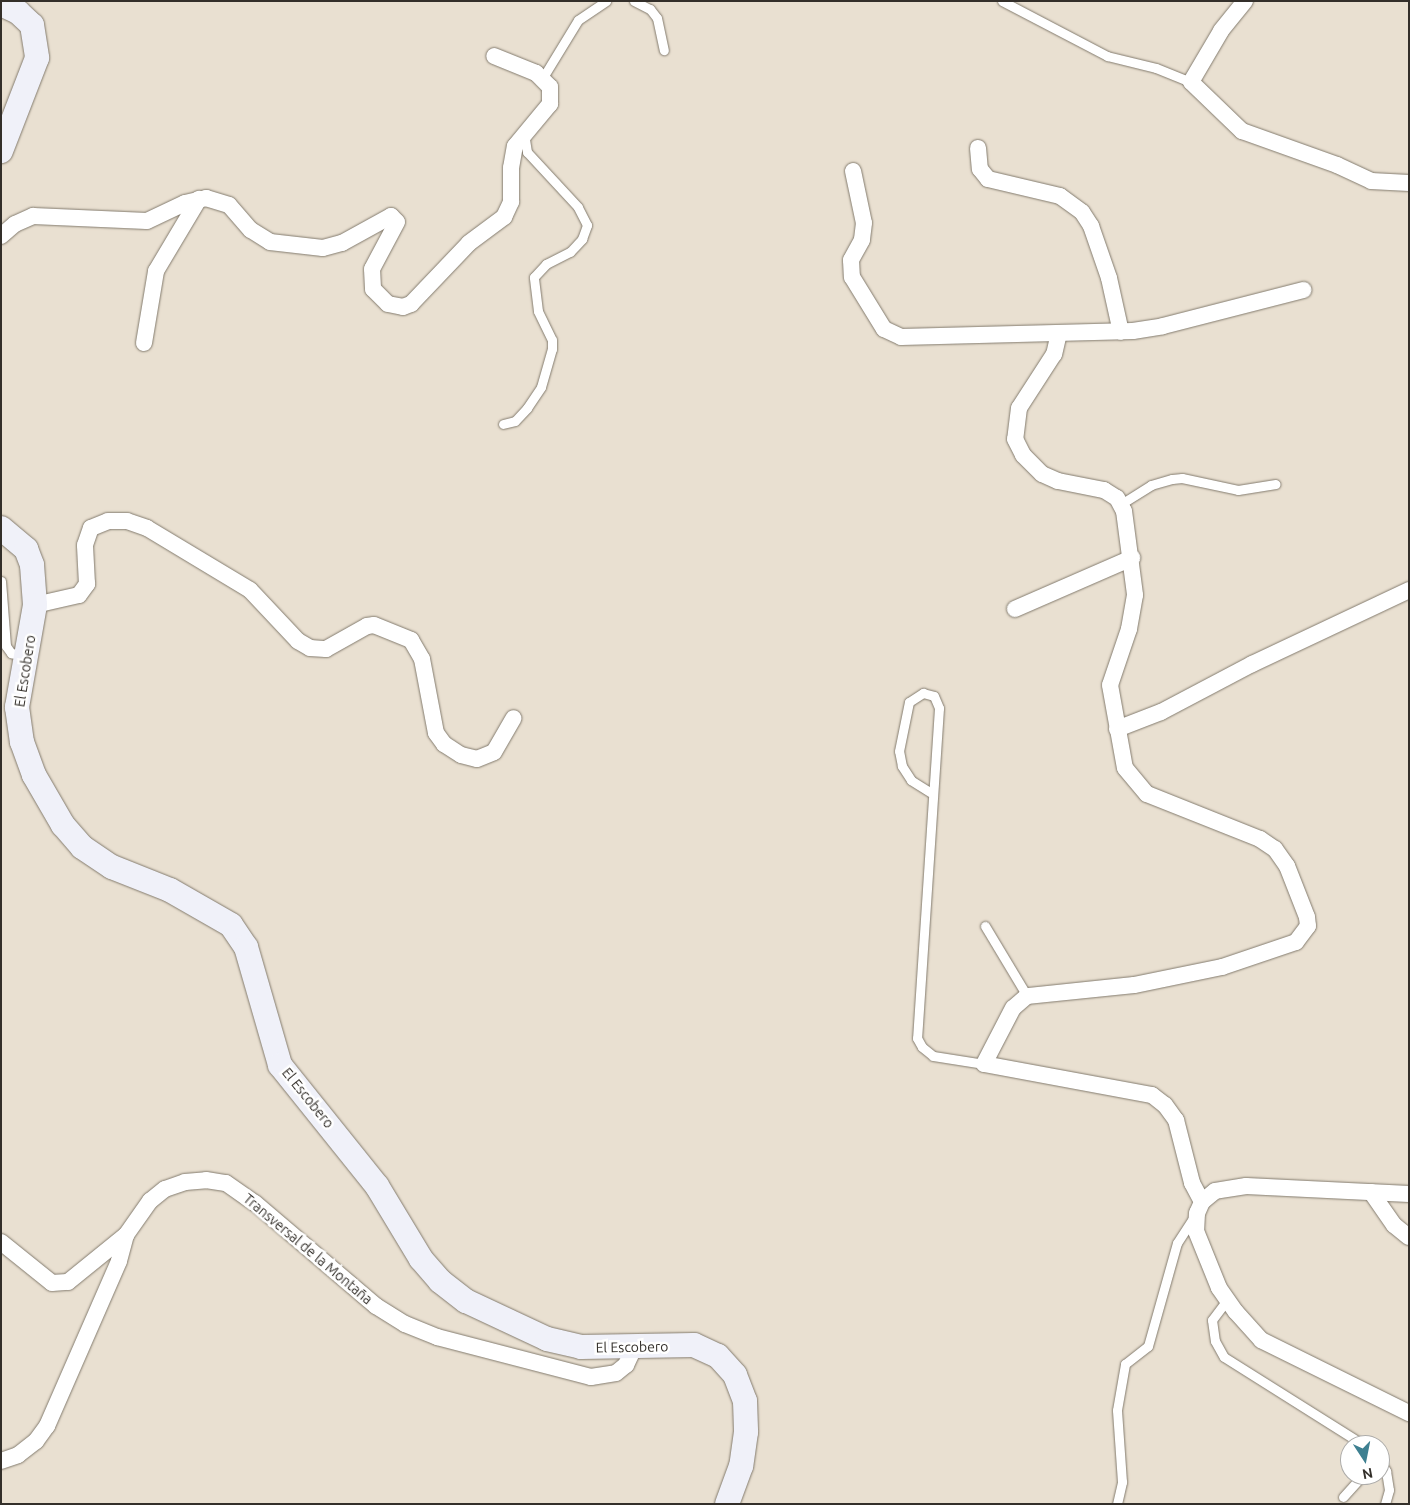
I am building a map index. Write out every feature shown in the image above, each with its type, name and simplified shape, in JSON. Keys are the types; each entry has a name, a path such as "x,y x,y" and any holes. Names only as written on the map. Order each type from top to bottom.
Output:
{"main road":[{"path":"1,151 37,58 32,25 16,6"},
{"name":"El Escobero","path":"1,528 26,549 32,565 35,605 17,707 22,742 34,775 63,825 82,847 112,867 178,894 231,925 246,947 280,1064 347,1146 397,1215 421,1259 440,1281 466,1301 547,1339 581,1347 634,1348 694,1345 718,1356 735,1375 745,1401 746,1432 741,1466 727,1504"}],"street":[{"path":"1245,1 1221,30 1191,82 1242,131 1337,165 1371,181 1409,183"},
{"path":"1,236 15,224 33,216 147,221 199,199 223,201 258,235 282,245 334,246 378,220 394,216 397,222 372,269 371,277 378,297 388,304 403,306 417,300 446,265 504,217 511,202 510,168 515,146 550,104 550,87 542,79 494,56"},
{"path":"978,148 980,169 988,179 1060,196 1082,212 1091,226 1109,278 1121,332"},
{"path":"852,171 864,223 862,240 851,260 851,272 889,333 908,338 1121,332 1163,326 1303,290"},
{"path":"144,342 156,271 199,199"},
{"path":"1059,333 1054,354 1019,408 1014,423 1015,439 1023,455 1042,474 1058,481 1104,490 1121,504 1132,558 1133,613 1110,685 1116,729 1125,768 1147,794 1260,839 1275,849 1287,866 1307,917 1306,931 1296,942 1193,974 1134,985 1027,996 1013,1008 984,1064 1152,1094 1176,1120 1199,1207 1196,1231 1200,1247 1227,1300 1261,1340 1409,1413"},
{"path":"35,605 79,595 87,584 86,545 91,528 108,521 127,521 148,528 250,590 298,641 310,648 326,649 366,626 374,625 412,640 422,659 436,733 444,744 461,755 477,759 494,752 514,718"},
{"path":"1015,609 1132,558"},
{"path":"1116,729 1161,712 1252,664 1409,590"},
{"name":"Transversal de la Montaña","path":"1,1461 18,1454 48,1426 119,1261 126,1235 150,1201 165,1189 206,1180 226,1183 255,1203 376,1306 405,1324 438,1338 591,1378 616,1373 626,1365 634,1348"},
{"path":"1199,1207 1215,1191 1246,1186 1409,1194"},
{"path":"1371,1192 1394,1226 1409,1237"},
{"path":"1,1242 52,1284 68,1282 126,1235"}],"lane":[{"path":"542,79 578,20 606,1"},
{"path":"634,1 650,9 657,18 664,50"},
{"path":"1002,1 1107,56 1156,68 1191,82"},
{"path":"503,424 515,421 527,408 541,387 552,349 552,340 538,311 534,277 546,264 570,252 582,238 587,225 578,207 527,152 524,133"},
{"path":"1121,504 1150,486 1172,479 1182,478 1238,490 1276,484"},
{"path":"1,581 6,646 11,653 27,657"},
{"path":"933,794 911,780 902,766 899,751 909,702 923,692 934,696 939,704 917,1038 922,1047 934,1056 984,1064"},
{"path":"985,926 1027,996"},
{"path":"1117,1504 1122,1482 1117,1410 1125,1364 1148,1346 1177,1243 1199,1207"},
{"path":"1227,1300 1212,1320 1215,1341 1224,1357 1348,1435"},
{"path":"1343,1497 1354,1485"},
{"path":"1385,1504 1389,1490 1388,1485"}]}
